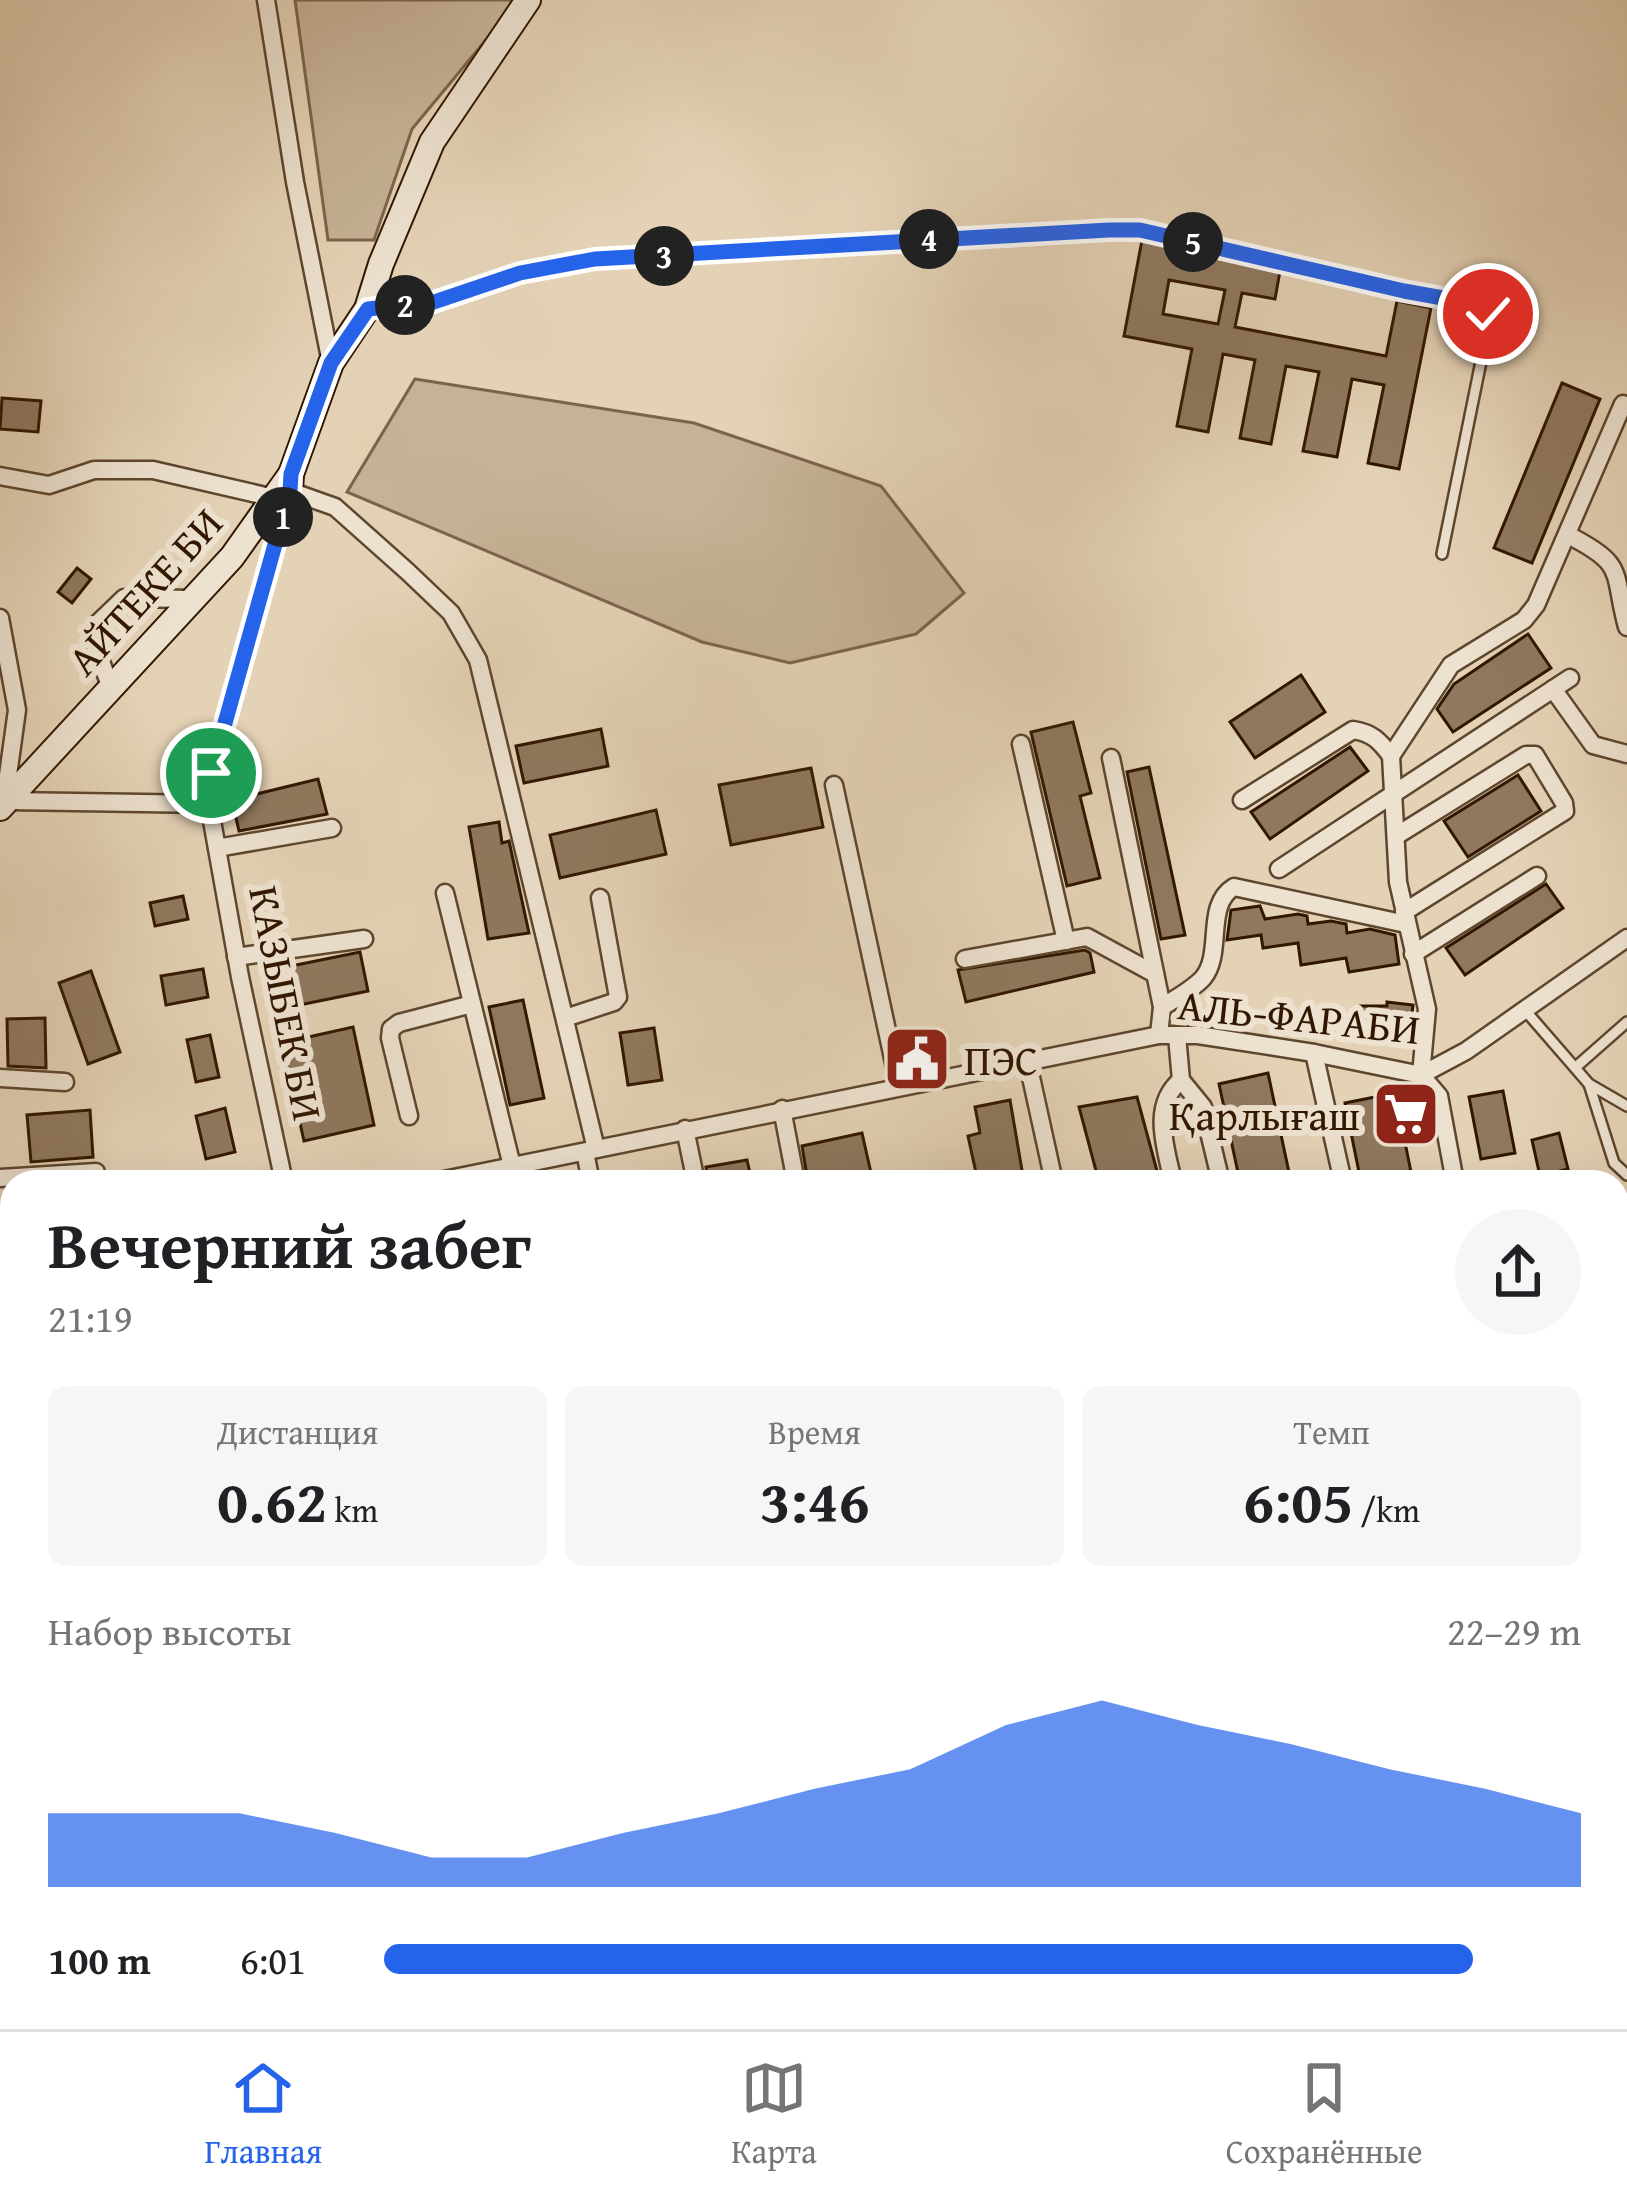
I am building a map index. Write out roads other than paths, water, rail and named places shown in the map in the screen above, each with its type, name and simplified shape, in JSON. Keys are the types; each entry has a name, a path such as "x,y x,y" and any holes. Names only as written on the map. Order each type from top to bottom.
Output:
{"street":[{"path":"266,0 331,363"},
{"name":"КАЗЫБЕК БИ","path":"281,1170 236,957 209,804 211,773 285,488 331,363 368,309 381,264 431,142 528,0"},
{"path":"368,309 434,302 520,273 595,259 1109,230"},
{"path":"1391,756 1451,665 1524,620 1536,605 1623,404"},
{"path":"0,476 49,485 94,470 153,470 285,488 335,507 451,613 478,660 565,1018 591,1170"},
{"name":"АЙТЕКЕ БИ","path":"3,800 232,557 285,488"},
{"path":"1568,535 1601,551 1619,573 1627,627"},
{"path":"110,688 92,638 98,623 124,598 193,599"},
{"path":"0,618 16,710 3,800 209,804"},
{"path":"1280,869 1570,678"},
{"path":"1553,689 1593,745 1627,754"},
{"path":"1242,800 1353,730 1379,740 1391,756 1405,918 1427,1009 1421,1075 1438,1096 1453,1170"},
{"path":"1021,744 1066,940"},
{"path":"1162,1006 1204,977 1211,964 1222,900 1234,887 1405,918 1565,811 1564,802 1534,755 1526,755 1396,836"},
{"path":"1112,758 1168,1035 1181,1080 1203,1107 1218,1170"},
{"path":"834,785 899,1087"},
{"path":"217,848 332,828"},
{"path":"1413,954 1537,876"},
{"path":"445,893 504,1170"},
{"path":"565,1018 618,997 600,898"},
{"name":"АЛЬ-ФАРАБИ","path":"512,1170 782,1109 1168,1035 1314,1053 1421,1075 1466,1051 1627,938"},
{"path":"236,957 364,939"},
{"path":"965,959 1096,939 1155,974"},
{"path":"409,1116 391,1029 472,1004"},
{"path":"1314,1053 1340,1170"},
{"path":"1027,1059 1051,1170"},
{"path":"0,1078 65,1082"},
{"path":"1171,1170 1162,1111 1181,1080"},
{"path":"782,1109 794,1170"},
{"path":"686,1129 694,1170"}],"lane":[{"path":"1109,230 1140,230 1484,308 1489,322 1486,341 1442,554"},
{"path":"1524,1009 1589,1084 1614,1162 1622,1170"},
{"path":"1577,1066 1627,1022"},
{"path":"1589,1084 1627,1106"}],"place":[{"name":"ПЭС","path":"917,1059"},
{"name":"Қарлығаш","path":"1406,1114"}]}
